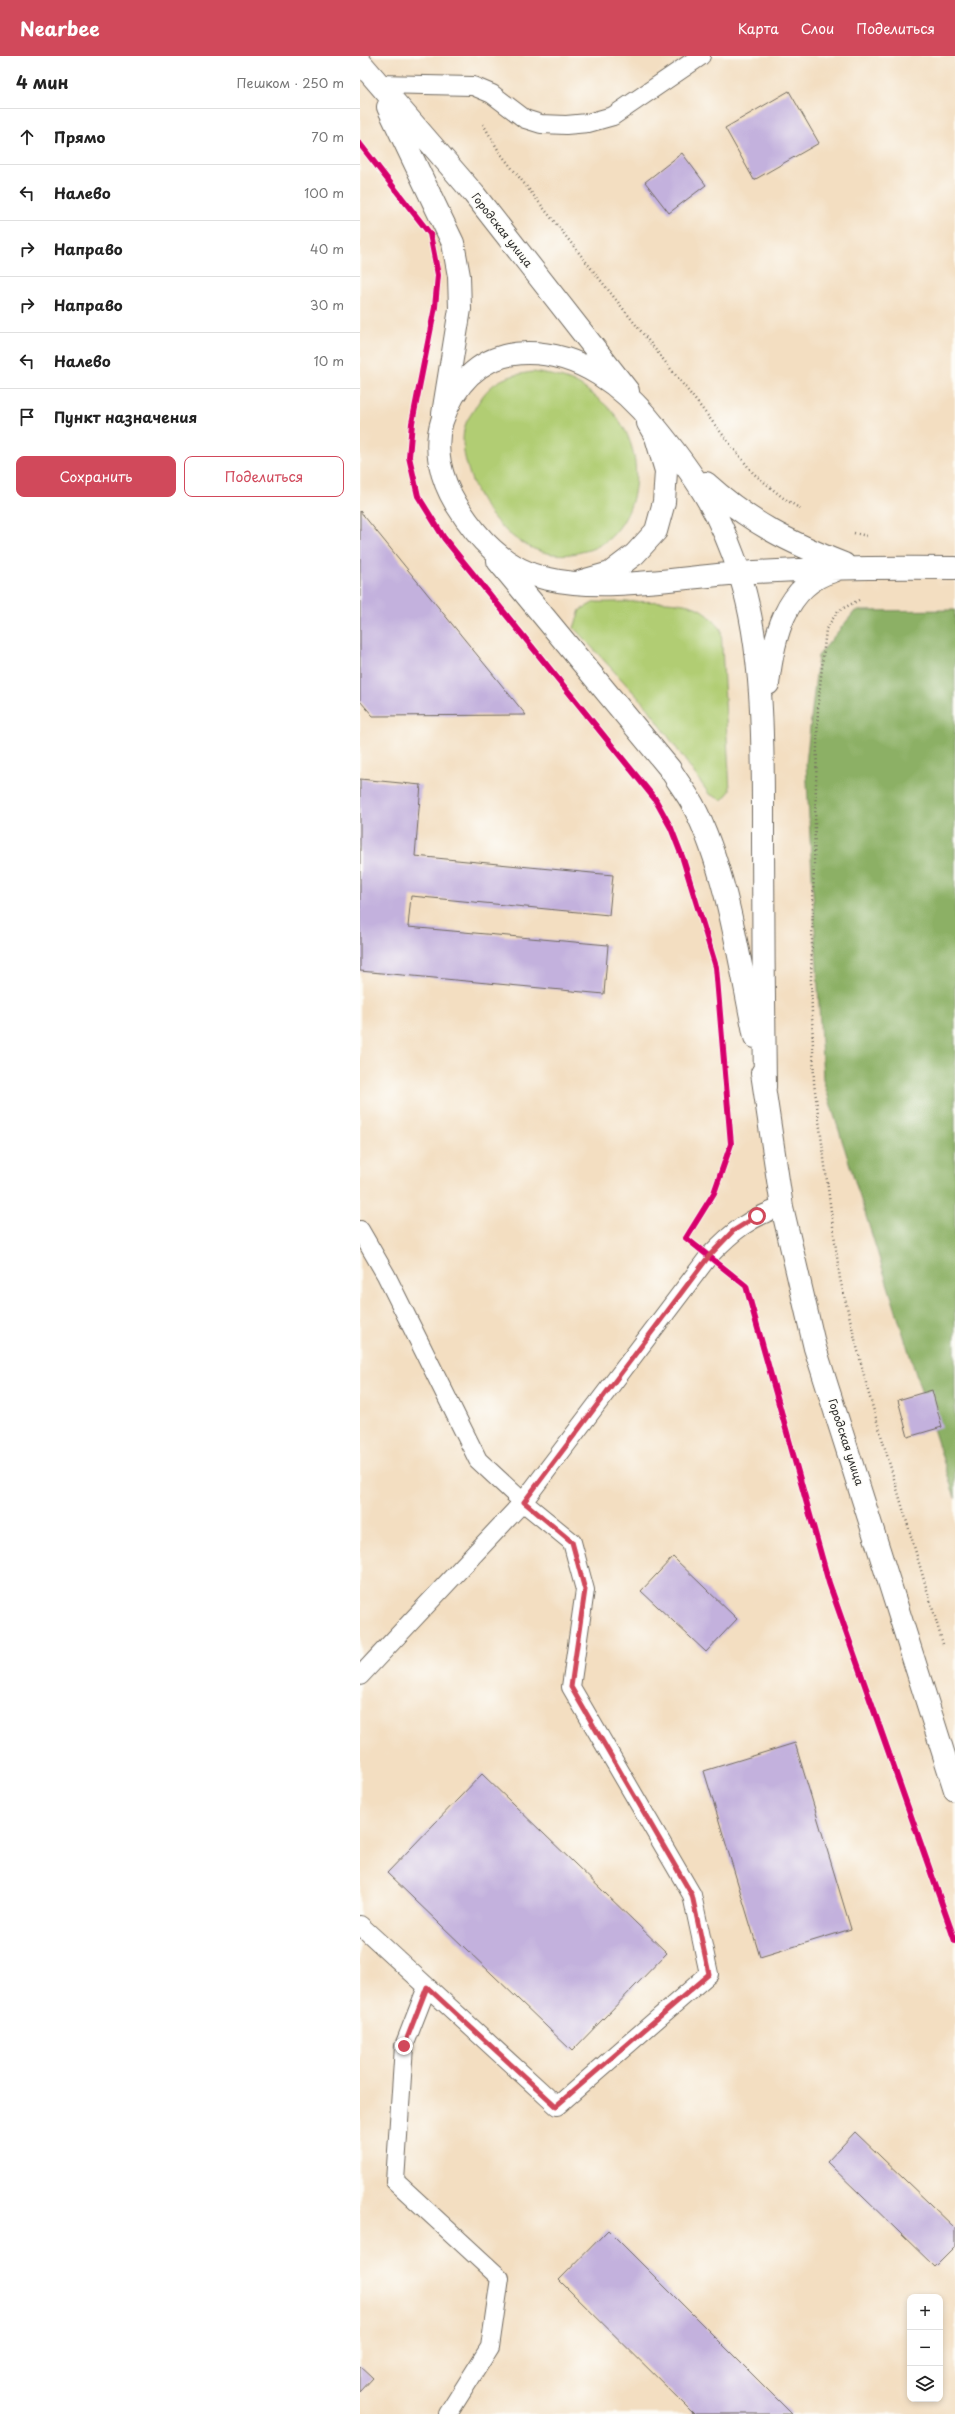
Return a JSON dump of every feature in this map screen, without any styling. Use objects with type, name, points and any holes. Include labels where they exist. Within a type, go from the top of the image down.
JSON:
[{"type":"main road","name":"Городская улица","points":[[360,62],[377,84],[474,194],[637,403]]},
{"type":"main road","points":[[377,84],[453,243],[459,276],[460,309],[438,439],[440,466],[448,490],[485,544],[670,769],[693,805],[709,845],[725,896],[765,1087]]},
{"type":"main road","points":[[441,424],[452,394],[468,376],[485,362],[507,354],[532,353],[557,356],[584,365],[605,378],[637,403],[690,469],[709,500],[740,573],[749,606],[755,653],[763,753],[765,1087]]},
{"type":"main road","points":[[575,583],[610,573],[635,554],[656,531],[664,502],[666,471],[656,437],[637,403]]},
{"type":"main road","points":[[690,469],[731,506],[759,525],[792,543],[851,567]]},
{"type":"main road","points":[[485,544],[515,566],[543,578],[575,583],[619,583],[740,573],[851,567],[955,568]]},
{"type":"main road","points":[[763,753],[771,655],[791,601],[811,582],[829,572],[851,567]]},
{"type":"main road","name":"Городская улица","points":[[765,1087],[782,1207],[816,1348],[955,1790]]},
{"type":"lane","points":[[377,84],[473,86],[492,94],[525,118],[541,124],[566,125],[588,123],[613,116],[701,56]]},
{"type":"lane","points":[[360,1676],[524,1502],[709,1256],[733,1231],[757,1216],[782,1207]]},
{"type":"lane","points":[[360,1230],[386,1275],[478,1460],[524,1502],[572,1542],[585,1590],[571,1687],[692,1895],[709,1974],[556,2106],[360,1925]]},
{"type":"lane","points":[[427,1987],[404,2046],[395,2181],[500,2278],[490,2347],[448,2414]]},
{"type":"path","points":[[473,86],[477,114],[500,153],[753,473],[782,498],[808,514]]},
{"type":"path","points":[[360,144],[388,180]]},
{"type":"path","points":[[848,532],[870,536]]},
{"type":"path","points":[[862,600],[854,601],[838,611],[826,629],[819,698],[811,980],[814,1083],[840,1279],[868,1391],[944,1647]]},
{"type":"path","points":[[722,1036],[731,1144],[714,1193],[686,1238],[746,1286],[829,1583],[955,1941]]},
{"type":"green space","points":[[533,372],[553,375],[566,379],[584,388],[616,416],[630,443],[636,472],[632,502],[626,516],[610,538],[597,547],[586,551],[561,555],[542,552],[524,544],[508,532],[494,518],[482,501],[473,483],[464,455],[464,428],[468,419],[486,392],[499,381],[506,378]]},
{"type":"green space","points":[[595,602],[660,602],[685,604],[703,611],[710,616],[721,629],[730,791],[722,800],[709,794],[648,708],[574,628],[580,610]]},
{"type":"green space","points":[[955,610],[955,1498],[823,1080],[806,763],[818,656],[855,611]]},
{"type":"building","points":[[789,91],[819,143],[754,180],[725,128]]},
{"type":"building","points":[[682,153],[706,185],[669,213],[645,182]]},
{"type":"building","points":[[360,511],[526,715],[373,716],[360,701]]},
{"type":"building","points":[[360,779],[421,785],[415,856],[613,875],[609,915],[411,896],[408,927],[608,945],[604,994],[360,971]]},
{"type":"building","points":[[932,1390],[942,1427],[908,1437],[898,1400]]},
{"type":"building","points":[[673,1557],[737,1619],[706,1652],[641,1591]]},
{"type":"building","points":[[795,1743],[851,1929],[760,1957],[704,1771]]},
{"type":"building","points":[[482,1774],[667,1953],[572,2051],[387,1873]]},
{"type":"building","points":[[855,2132],[955,2228],[955,2247],[935,2267],[827,2162]]},
{"type":"building","points":[[608,2230],[792,2414],[694,2414],[559,2280]]},
{"type":"building","points":[[360,2366],[373,2378],[360,2392]]},
{"type":"cycle path","points":[[360,144],[430,234],[438,275],[435,307],[412,423],[409,457],[418,496],[444,538],[655,799],[671,828],[683,859],[716,967],[731,1144],[714,1193],[686,1238],[746,1286],[829,1583],[955,1941]]},
{"type":"route","points":[[404,2046],[427,1987],[556,2106],[709,1974],[692,1895],[571,1687],[585,1590],[572,1542],[524,1502],[709,1256],[733,1231],[757,1216]]}]
